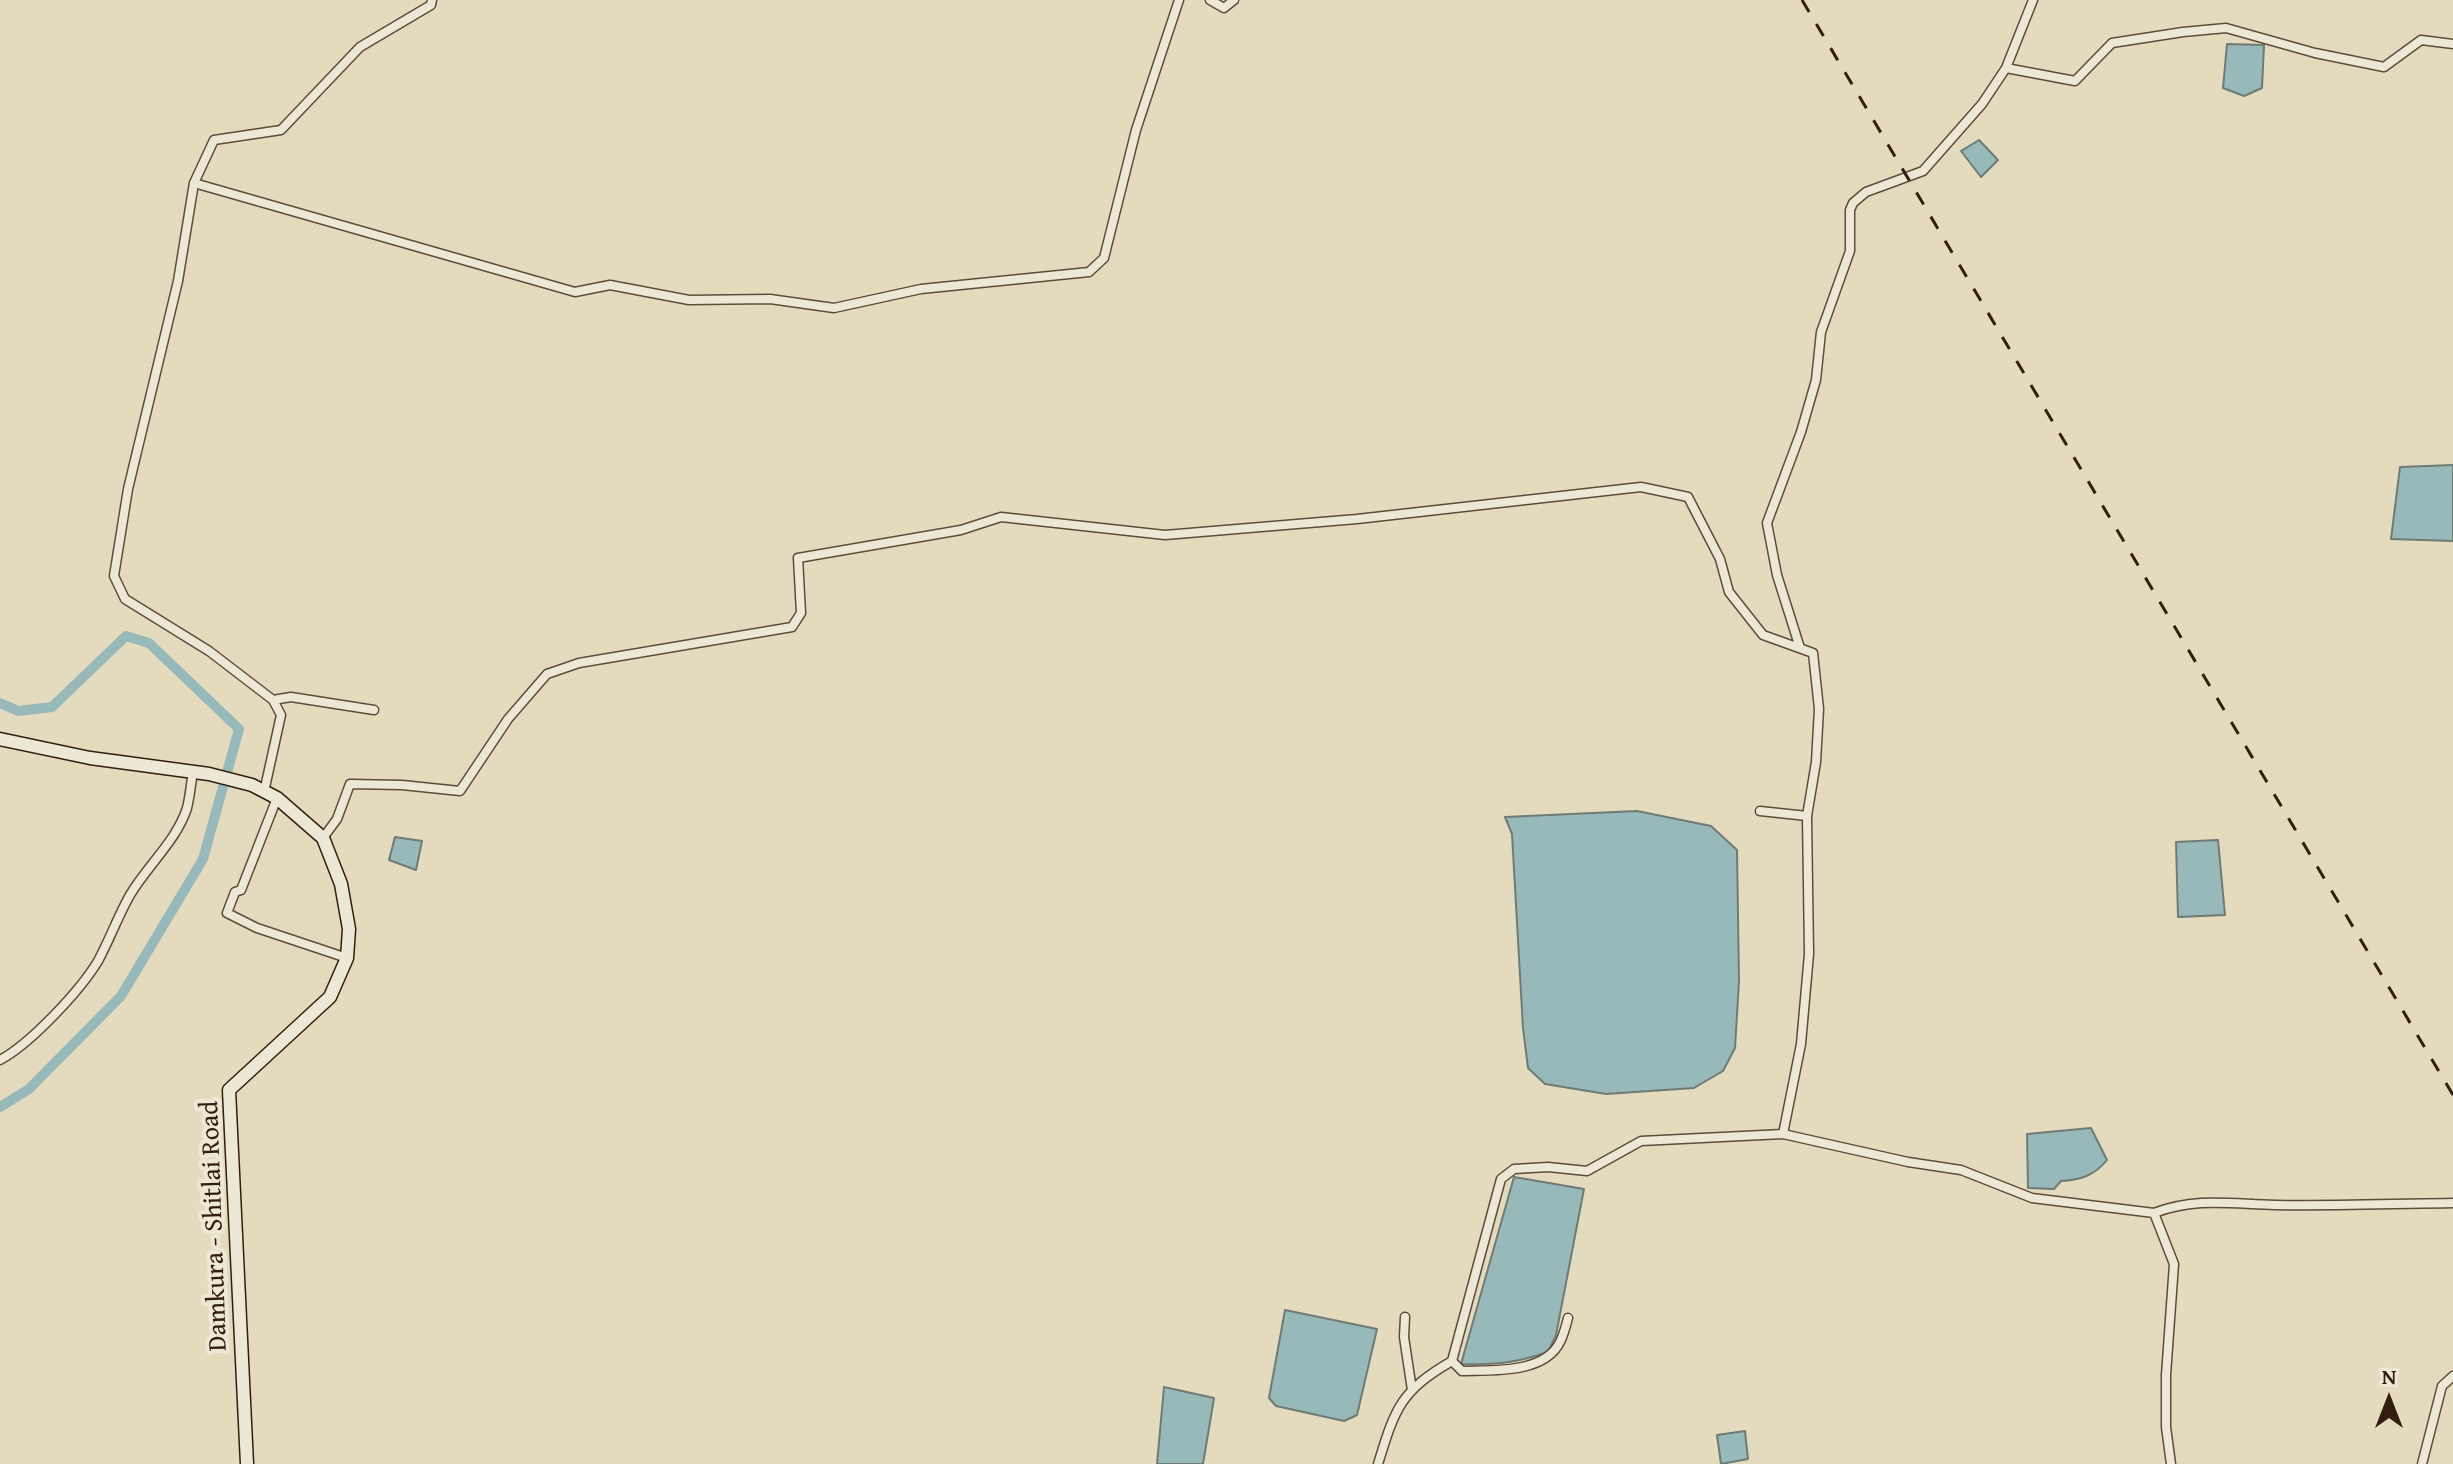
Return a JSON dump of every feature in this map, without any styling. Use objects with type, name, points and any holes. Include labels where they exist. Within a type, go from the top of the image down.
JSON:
[{"type":"street","points":[[264,792],[281,715],[273,700],[209,651],[125,599],[114,576],[128,489],[178,281],[194,183],[214,140],[281,130],[360,47],[431,5],[432,0]]},
{"type":"street","points":[[194,183],[575,292],[610,285],[689,300],[770,299],[834,308],[921,289],[1089,272],[1104,258],[1136,130],[1179,0]]},
{"type":"street","points":[[1210,0],[1224,8],[1234,0]]},
{"type":"street","points":[[1800,648],[1777,575],[1767,523],[1801,432],[1816,380],[1821,332],[1850,251],[1850,210],[1853,203],[1866,192],[1923,171],[1982,104],[2006,68],[2033,0]]},
{"type":"street","points":[[2006,68],[2075,81],[2112,43],[2226,28],[2315,53],[2384,67],[2421,40],[2453,44]]},
{"type":"street","points":[[323,838],[337,819],[350,784],[460,791],[508,719],[547,674],[579,663],[792,627],[801,613],[798,558],[961,530],[1001,517],[1165,535],[1357,519],[1641,487],[1688,497],[1720,559],[1729,592],[1763,635],[1813,653],[1819,709],[1816,762],[1807,816],[1809,954],[1801,1044],[1783,1134]]},
{"type":"street","points":[[273,700],[291,697],[374,710]]},
{"type":"street","name":"Damkura - Shitlai Road","points":[[0,739],[90,758],[209,774],[252,785],[277,798],[323,838],[344,899],[349,929],[347,958],[330,997],[229,1090],[247,1464]]},
{"type":"street","points":[[0,1060],[17,1051],[71,997],[98,961],[128,899],[170,839],[186,810],[193,772]]},
{"type":"street","points":[[277,798],[241,890],[235,892],[227,913],[257,928],[347,958]]},
{"type":"street","points":[[1760,811],[1807,816]]},
{"type":"street","points":[[1378,1464],[1393,1416],[1422,1378],[1452,1361],[1501,1179],[1514,1169],[1548,1167],[1587,1171],[1641,1141],[1783,1134],[1908,1162],[1961,1170],[2032,1198],[2154,1213],[2178,1204],[2201,1202],[2276,1205],[2453,1203]]},
{"type":"street","points":[[2154,1213],[2174,1264],[2166,1375],[2166,1427],[2171,1464]]},
{"type":"street","points":[[1405,1317],[1404,1337],[1412,1390]]},
{"type":"street","points":[[1452,1361],[1462,1371],[1508,1369],[1544,1360],[1559,1344],[1568,1318]]},
{"type":"street","points":[[2422,1464],[2442,1386],[2453,1376]]},
{"type":"water","points":[[2227,44],[2264,45],[2262,88],[2244,96],[2223,88]]},
{"type":"water","points":[[1979,140],[1998,160],[1981,177],[1961,151]]},
{"type":"water","points":[[2453,465],[2453,541],[2391,539],[2400,467]]},
{"type":"water","points":[[1637,811],[1711,826],[1737,850],[1739,981],[1735,1048],[1723,1071],[1694,1088],[1606,1094],[1545,1084],[1528,1068],[1512,834],[1505,817]]},
{"type":"water","points":[[395,837],[422,841],[416,870],[389,860]]},
{"type":"water","points":[[2218,840],[2225,915],[2178,917],[2176,842]]},
{"type":"water","points":[[2091,1128],[2107,1160],[2098,1169],[2087,1176],[2061,1181],[2054,1189],[2028,1188],[2027,1134]]},
{"type":"water","points":[[1514,1177],[1584,1189],[1556,1335],[1548,1352],[1536,1356],[1505,1362],[1461,1364]]},
{"type":"water","points":[[1285,1310],[1377,1329],[1357,1415],[1344,1421],[1276,1406],[1269,1398]]},
{"type":"water","points":[[1164,1387],[1214,1398],[1203,1464],[1157,1464]]},
{"type":"water","points":[[1745,1431],[1748,1459],[1721,1464],[1717,1435]]},
{"type":"waterway","points":[[0,703],[18,711],[52,707],[126,636],[149,643],[239,729],[203,859],[121,996],[29,1089],[0,1107]]},
{"type":"railway","points":[[1802,0],[2453,1095]]}]
